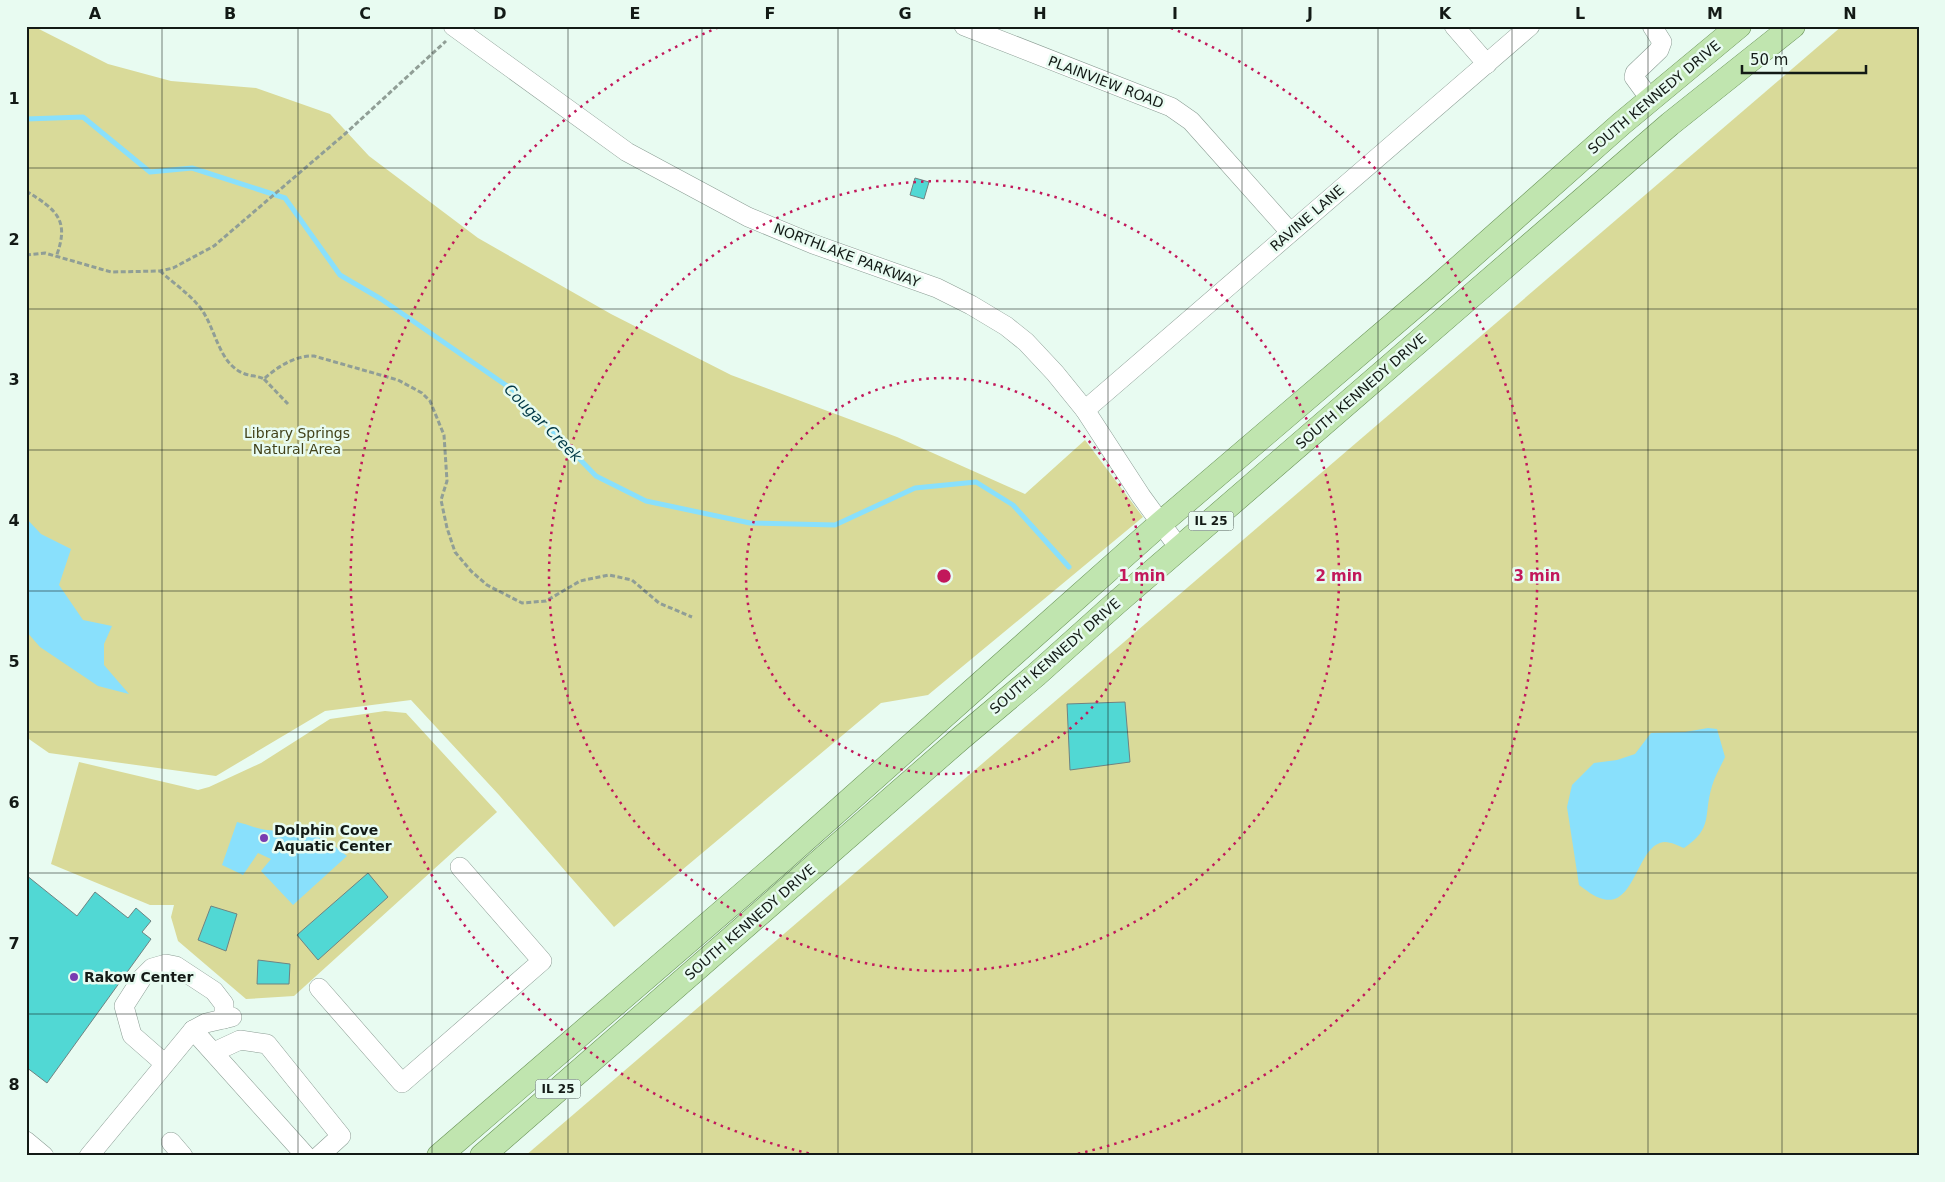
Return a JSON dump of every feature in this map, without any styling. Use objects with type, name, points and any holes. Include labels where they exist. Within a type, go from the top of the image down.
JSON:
[{"type":"main road","name":"SOUTH KENNEDY DRIVE","points":[[440,1156],[779,863],[1161,523],[1436,288],[1650,99],[1739,26]]},
{"type":"main road","name":"SOUTH KENNEDY DRIVE","points":[[482,1156],[961,738],[1036,676],[1179,548],[1670,124],[1793,26]]},
{"type":"street","name":"PLAINVIEW ROAD","points":[[964,26],[1171,107],[1191,121],[1290,232]]},
{"type":"street","points":[[1454,26],[1487,64]]},
{"type":"street","name":"RAVINE LANE","points":[[1085,410],[1530,26]]},
{"type":"street","points":[[1650,99],[1634,77],[1635,73],[1659,50],[1662,42],[1652,26]]},
{"type":"street","name":"NORTHLAKE PARKWAY","points":[[456,27],[627,152],[748,217],[813,244],[937,288],[971,305],[1006,326],[1026,342],[1055,373],[1085,410],[1179,548]]},
{"type":"street","points":[[319,988],[402,1083],[542,961],[460,867]]},
{"type":"street","points":[[89,1156],[192,1030],[206,1023],[228,1018],[224,1004],[214,991],[176,966],[166,964],[152,968],[142,978],[124,1006],[132,1035],[164,1063]]},
{"type":"street","points":[[192,1030],[214,1052],[306,1156]]},
{"type":"street","points":[[214,1052],[240,1040],[268,1044],[341,1136],[319,1156]]},
{"type":"street","points":[[26,1141],[44,1156]]},
{"type":"path","points":[[26,255],[45,252],[56,257],[111,272],[160,271],[174,268],[214,246],[266,202],[435,51],[456,27]]},
{"type":"path","points":[[26,191],[50,206],[62,224],[63,239],[56,257]]},
{"type":"path","points":[[160,271],[198,305],[211,326],[218,345],[229,363],[244,374],[264,379],[288,404]]},
{"type":"path","points":[[264,379],[272,372],[303,355],[308,355],[398,380],[422,393],[430,401],[444,435],[447,481],[441,500],[455,552],[471,571],[488,585],[522,603],[546,600],[580,581],[609,575],[632,580],[659,603],[692,617]]},
{"type":"green space","name":"Library Springs Natural Area","points":[[26,26],[33,26],[108,64],[171,81],[256,88],[330,114],[369,156],[478,238],[611,314],[731,375],[897,437],[1025,494],[1085,440],[1143,517],[928,695],[881,703],[614,927],[499,795],[411,700],[325,711],[216,776],[49,753],[26,737]]},
{"type":"green space","points":[[1842,26],[1919,26],[1919,1156],[525,1156]]},
{"type":"green space","name":"Dolphin Cove Aquatic Center","points":[[385,711],[406,713],[497,812],[294,996],[246,999],[178,941],[171,917],[174,905],[150,905],[51,864],[79,762],[198,790],[209,787],[261,763],[330,719]]},
{"type":"water","points":[[26,518],[41,534],[71,549],[59,585],[83,620],[112,626],[104,644],[104,665],[129,694],[98,686],[40,647],[26,631]]},
{"type":"water","points":[[1708,728],[1717,729],[1725,757],[1712,786],[1706,820],[1700,834],[1684,848],[1667,842],[1656,845],[1648,853],[1623,894],[1614,899],[1600,898],[1579,885],[1567,807],[1572,785],[1594,763],[1617,760],[1635,754],[1651,733],[1685,732]]},
{"type":"water","points":[[237,822],[263,829],[310,834],[327,841],[347,856],[293,905],[261,871],[271,859],[258,853],[243,875],[222,865]]},
{"type":"building","points":[[915,178],[929,182],[924,199],[910,195]]},
{"type":"building","points":[[1125,702],[1130,762],[1070,770],[1067,704]]},
{"type":"building","points":[[368,873],[388,897],[318,960],[297,935]]},
{"type":"building","name":"Rakow Center","points":[[26,875],[77,916],[95,892],[128,918],[136,908],[151,921],[142,932],[151,939],[47,1083],[26,1067]]},
{"type":"building","points":[[211,906],[237,914],[226,951],[198,940]]},
{"type":"building","points":[[258,960],[290,964],[289,984],[257,984]]},
{"type":"waterway","name":"Cougar Creek","points":[[26,119],[83,117],[150,172],[192,168],[285,198],[340,275],[381,299],[513,390],[596,476],[646,501],[750,523],[835,525],[915,488],[976,482],[1013,505],[1069,567]]},
{"type":"place","name":"Dolphin Cove Aquatic Center","points":[[264,838]]},
{"type":"place","name":"Rakow Center","points":[[74,977]]}]
